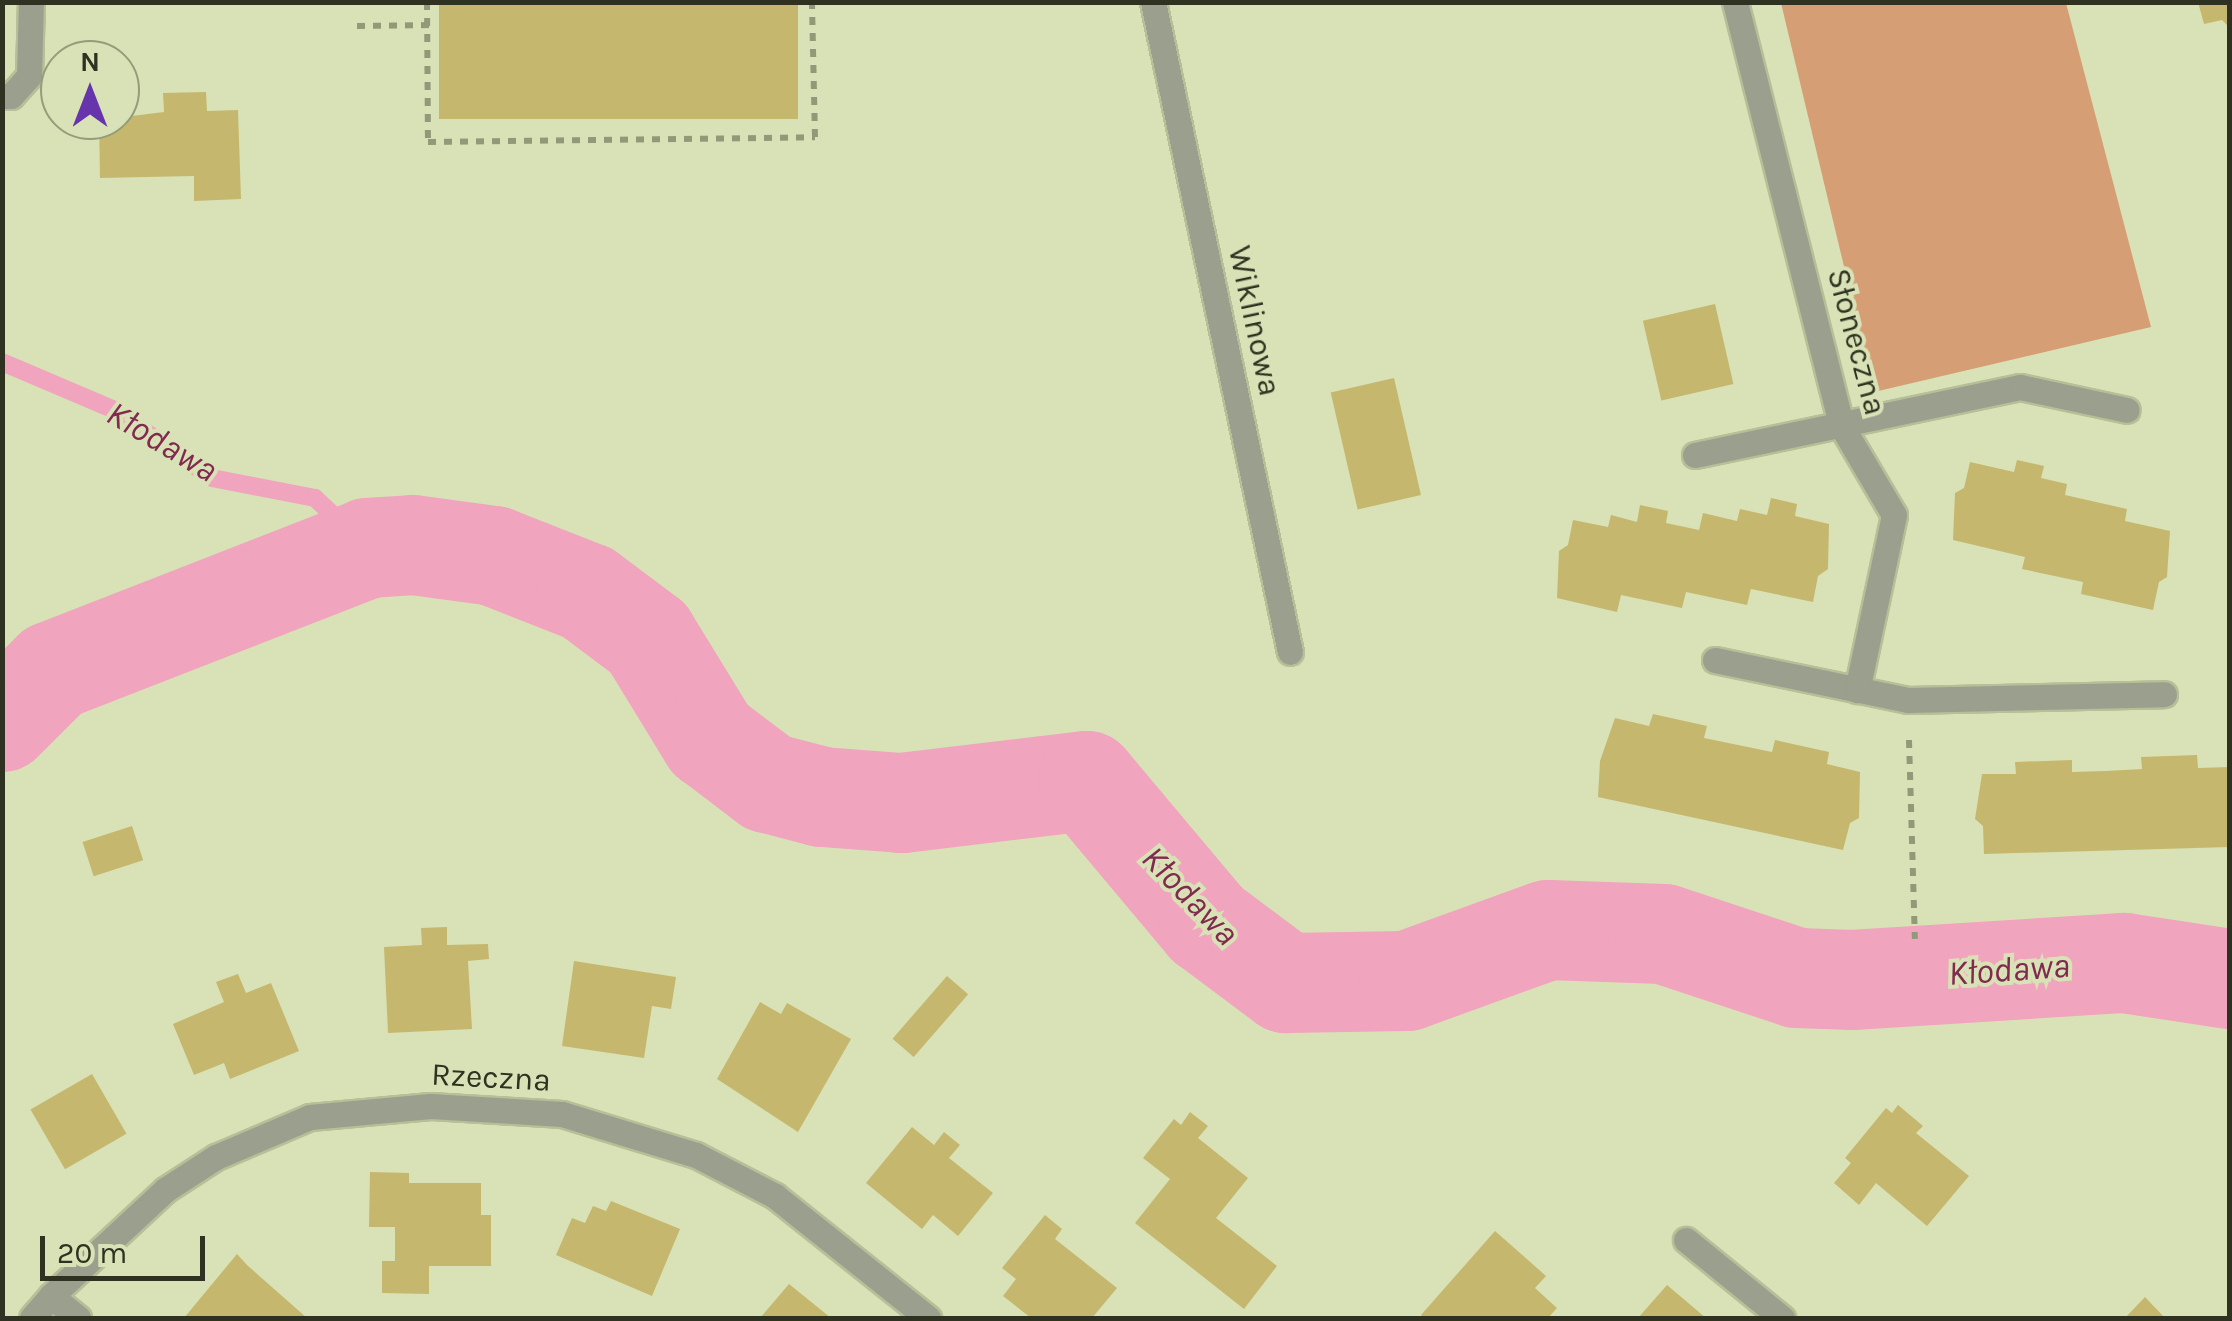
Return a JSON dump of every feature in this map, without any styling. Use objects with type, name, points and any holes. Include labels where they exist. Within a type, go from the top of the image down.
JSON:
[{"type":"street","points":[[2,96],[11,96],[29,76],[31,2]]},
{"type":"street","name":"Wiklinowa","points":[[1154,2],[1290,652]]},
{"type":"street","name":"Słoneczna","points":[[1735,2],[1841,425],[1894,515],[1857,690]]},
{"type":"street","points":[[1695,454],[2020,386],[2126,410]]},
{"type":"street","points":[[1714,660],[1908,700],[2164,694]]},
{"type":"street","name":"Rzeczna","points":[[32,1318],[151,1202],[216,1157],[310,1117],[431,1106],[562,1114],[696,1155],[775,1196],[928,1318]]},
{"type":"street","points":[[1686,1240],[1782,1318]]},
{"type":"street","points":[[51,1296],[78,1318]]},
{"type":"path","points":[[428,2],[428,142],[815,138],[812,2]]},
{"type":"path","points":[[357,26],[431,26]]},
{"type":"path","points":[[1908,700],[1915,939]]},
{"type":"shaded area","points":[[1781,3],[2066,3],[2151,327],[1874,392]]},
{"type":"building","points":[[439,2],[798,2],[798,119],[439,119]]},
{"type":"building","points":[[2198,2],[2230,2],[2230,28],[2222,20],[2204,24]]},
{"type":"building","points":[[206,92],[207,111],[238,110],[241,199],[194,201],[194,176],[100,178],[99,140],[140,140],[140,115],[164,112],[163,93]]},
{"type":"building","points":[[1715,304],[1733,384],[1661,401],[1643,321]]},
{"type":"building","points":[[1394,378],[1421,495],[1358,510],[1331,393]]},
{"type":"building","points":[[2017,460],[2044,466],[2041,478],[2067,484],[2065,495],[2127,509],[2125,521],[2170,531],[2167,577],[2159,582],[2153,610],[2081,594],[2083,582],[2022,569],[2025,557],[1953,540],[1955,493],[1964,488],[1970,462],[2014,472]]},
{"type":"building","points":[[1771,498],[1797,504],[1795,516],[1829,524],[1828,569],[1818,576],[1813,602],[1751,589],[1747,605],[1686,592],[1682,608],[1621,595],[1617,612],[1557,598],[1559,551],[1568,545],[1573,520],[1608,527],[1611,515],[1637,522],[1640,505],[1668,511],[1666,523],[1699,530],[1703,513],[1737,521],[1740,509],[1767,515]]},
{"type":"building","points":[[1653,714],[1707,726],[1704,738],[1772,752],[1775,740],[1829,752],[1827,764],[1860,772],[1859,818],[1850,823],[1843,850],[1598,797],[1600,761],[1615,718],[1649,726]]},
{"type":"building","points":[[2197,755],[2198,768],[2230,767],[2230,847],[1984,854],[1983,826],[1975,819],[1982,774],[2016,774],[2015,762],[2072,760],[2072,772],[2142,769],[2141,757]]},
{"type":"building","points":[[132,826],[143,860],[94,876],[83,842]]},
{"type":"building","points":[[447,927],[447,945],[488,944],[489,959],[468,961],[472,1029],[388,1033],[384,947],[422,945],[421,928]]},
{"type":"building","points":[[574,961],[676,977],[671,1009],[652,1006],[644,1058],[562,1046]]},
{"type":"building","points":[[238,974],[246,993],[271,983],[299,1051],[230,1079],[224,1063],[194,1075],[173,1024],[224,1002],[216,982]]},
{"type":"building","points":[[947,976],[968,994],[914,1057],[893,1039]]},
{"type":"building","points":[[760,1002],[781,1014],[787,1003],[851,1039],[798,1132],[717,1079]]},
{"type":"building","points":[[92,1074],[126,1134],[65,1169],[31,1110]]},
{"type":"building","points":[[1898,1105],[1923,1126],[1916,1133],[1969,1176],[1927,1226],[1876,1183],[1859,1205],[1834,1183],[1851,1163],[1845,1158],[1886,1108],[1892,1113]]},
{"type":"building","points":[[1190,1112],[1208,1126],[1198,1138],[1248,1178],[1216,1218],[1277,1266],[1244,1309],[1135,1223],[1170,1179],[1143,1158],[1174,1119],[1181,1125]]},
{"type":"building","points":[[912,1127],[934,1145],[944,1132],[960,1145],[949,1158],[993,1193],[958,1236],[933,1215],[922,1229],[866,1183]]},
{"type":"building","points":[[370,1172],[409,1173],[409,1183],[481,1183],[481,1215],[491,1215],[491,1266],[429,1266],[429,1294],[382,1293],[382,1261],[395,1261],[395,1227],[369,1227]]},
{"type":"building","points":[[611,1201],[680,1229],[652,1296],[556,1255],[572,1218],[585,1223],[593,1206],[606,1211]]},
{"type":"building","points":[[1045,1215],[1062,1229],[1055,1239],[1117,1288],[1092,1318],[1031,1318],[1003,1296],[1016,1279],[1002,1268]]},
{"type":"building","points":[[1495,1231],[1546,1276],[1535,1288],[1557,1308],[1548,1318],[1421,1315]]},
{"type":"building","points":[[237,1254],[247,1265],[307,1318],[184,1318]]},
{"type":"building","points":[[789,1284],[831,1318],[760,1318]]},
{"type":"building","points":[[1667,1285],[1706,1318],[1638,1318]]},
{"type":"building","points":[[2145,1297],[2165,1318],[2125,1318]]},
{"type":"waterway","name":"Kłodawa","points":[[2,362],[112,409],[212,478],[315,498],[368,548]]},
{"type":"waterway","name":"Kłodawa","points":[[2,722],[53,671],[368,548],[413,545],[494,556],[588,593],[648,638],[710,739],[768,783],[822,797],[902,803],[1087,781],[1207,924],[1286,983],[1407,981],[1548,930],[1664,934],[1797,978],[1852,980],[2124,963],[2230,979]]}]
